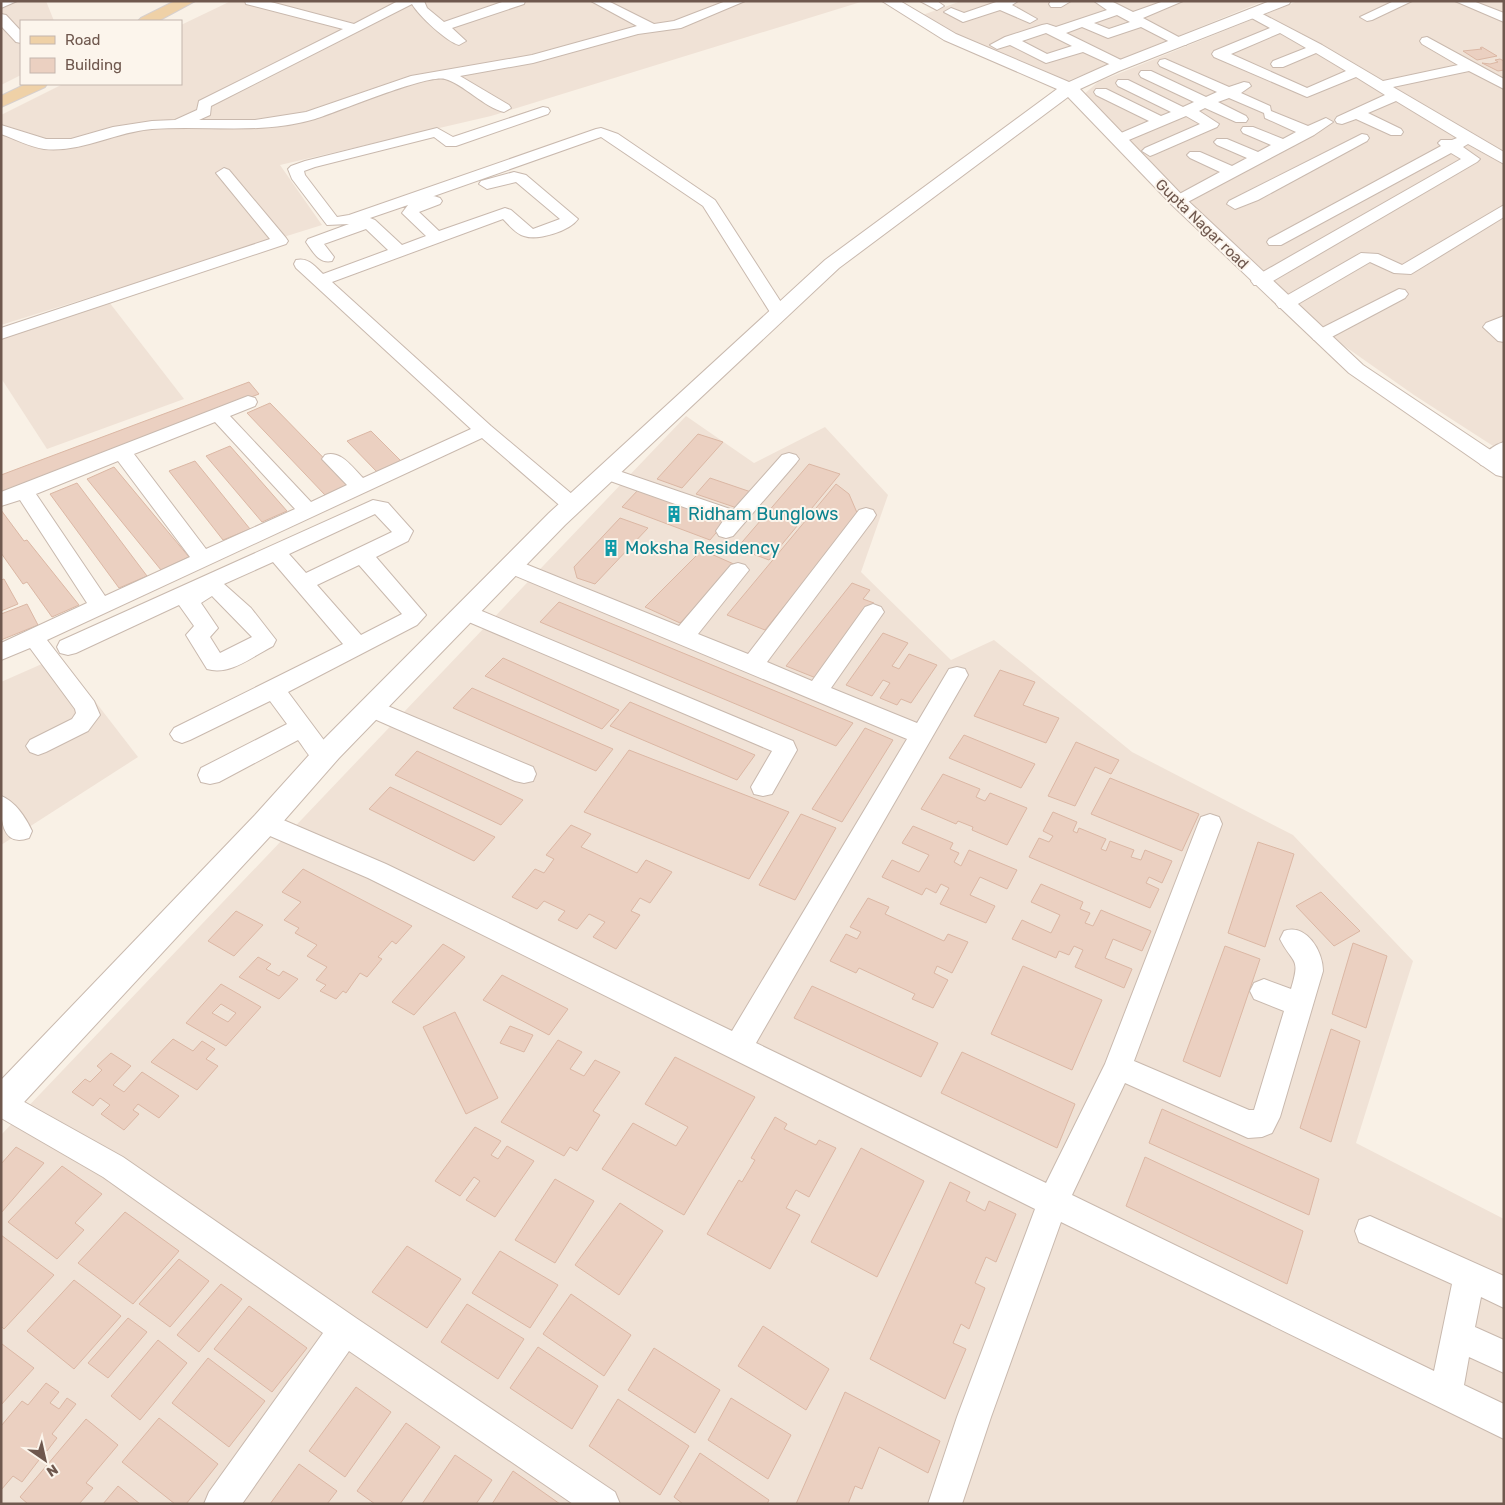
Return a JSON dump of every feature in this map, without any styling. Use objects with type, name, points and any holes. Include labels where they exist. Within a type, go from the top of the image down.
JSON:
[{"type":"main road","points":[[149,20],[195,3]]},
{"type":"main road","points":[[168,20],[195,3]]},
{"type":"main road","points":[[1,92],[20,82]]},
{"type":"main road","points":[[1,102],[37,85]]},
{"type":"street","points":[[1,4],[12,1]]},
{"type":"street","points":[[251,1],[355,28]]},
{"type":"street","points":[[178,125],[205,112],[204,104],[230,90],[409,1]]},
{"type":"street","points":[[416,1],[422,10],[459,41]]},
{"type":"street","points":[[441,27],[519,1]]},
{"type":"street","points":[[597,1],[652,28]]},
{"type":"street","points":[[1,129],[44,144],[72,144],[113,131],[152,125],[255,124],[309,116],[416,79],[533,59],[637,30],[689,21],[739,1]]},
{"type":"street","name":"Gupta Nagar road","points":[[889,1],[950,37],[1069,88],[1178,201],[1260,281],[1356,369],[1496,465]]},
{"type":"street","points":[[1100,1],[1181,42]]},
{"type":"street","points":[[603,1504],[345,1330],[113,1166],[1,1103],[265,823],[324,757],[464,612],[572,505],[832,264],[1069,88],[1120,65],[1284,1]]},
{"type":"street","points":[[1367,17],[1406,1]]},
{"type":"street","points":[[1461,1],[1504,18]]},
{"type":"street","points":[[1082,22],[1108,34],[1180,2]]},
{"type":"street","points":[[999,29],[1006,3],[1030,19],[1120,65]]},
{"type":"street","points":[[1030,19],[1059,5]]},
{"type":"street","points":[[953,31],[999,29],[1051,30],[1118,10]]},
{"type":"street","points":[[951,12],[963,18],[999,29],[1046,59],[1084,46]]},
{"type":"street","points":[[1253,14],[1317,48],[1394,96],[1502,156]]},
{"type":"street","points":[[1,18],[20,39]]},
{"type":"street","points":[[1280,28],[1219,54],[1307,93],[1357,72]]},
{"type":"street","points":[[1427,41],[1504,85]]},
{"type":"street","points":[[1278,64],[1317,48]]},
{"type":"street","points":[[1165,63],[1309,132]]},
{"type":"street","points":[[1379,86],[1471,66]]},
{"type":"street","points":[[446,74],[504,108]]},
{"type":"street","points":[[1146,74],[1205,102],[1244,124],[1271,152]]},
{"type":"street","points":[[1123,83],[1212,124],[1150,151]]},
{"type":"street","points":[[1119,139],[1244,86]]},
{"type":"street","points":[[1101,92],[1160,121]]},
{"type":"street","points":[[1394,96],[1349,117],[1396,132]]},
{"type":"street","points":[[543,111],[451,143],[437,132],[319,162],[296,169],[297,176],[333,222],[352,219],[601,132],[613,137],[709,203],[779,313]]},
{"type":"street","points":[[1178,201],[1326,122]]},
{"type":"street","points":[[1260,281],[1472,159],[1436,137]]},
{"type":"street","points":[[1235,204],[1252,198],[1362,138]]},
{"type":"street","points":[[1296,260],[1269,237],[1362,194],[1451,145],[1468,138]]},
{"type":"street","points":[[1222,142],[1271,152],[1308,168]]},
{"type":"street","points":[[1195,155],[1233,172]]},
{"type":"street","points":[[1,334],[280,241],[224,173]]},
{"type":"street","points":[[437,238],[410,210],[476,187],[518,177],[570,219],[567,222],[533,234],[527,232],[476,187]]},
{"type":"street","points":[[1362,194],[1389,207]]},
{"type":"street","points":[[1285,304],[1368,257],[1374,257],[1398,270],[1405,270],[1504,210]]},
{"type":"street","points":[[320,281],[505,213]]},
{"type":"street","points":[[326,257],[314,242],[316,240],[369,224],[399,252]]},
{"type":"street","points":[[302,264],[484,430],[572,505]]},
{"type":"street","points":[[1320,336],[1398,294]]},
{"type":"street","points":[[1504,321],[1492,327],[1504,337]]},
{"type":"street","points":[[1,500],[248,402]]},
{"type":"street","points":[[218,414],[308,511]]},
{"type":"street","points":[[1,652],[484,430]]},
{"type":"street","points":[[1496,465],[1504,448]]},
{"type":"street","points":[[122,452],[203,560]]},
{"type":"street","points":[[332,459],[360,488]]},
{"type":"street","points":[[606,473],[731,525],[789,459]]},
{"type":"street","points":[[24,492],[101,607]]},
{"type":"street","points":[[68,647],[197,591],[373,507],[377,507],[403,534],[303,583]]},
{"type":"street","points":[[752,665],[866,515]]},
{"type":"street","points":[[276,552],[358,646]]},
{"type":"street","points":[[362,554],[436,641]]},
{"type":"street","points":[[511,566],[922,735]]},
{"type":"street","points":[[180,570],[197,591]]},
{"type":"street","points":[[683,637],[738,570]]},
{"type":"street","points":[[464,612],[781,745],[785,750],[763,787]]},
{"type":"street","points":[[817,692],[873,612]]},
{"type":"street","points":[[182,734],[414,617]]},
{"type":"street","points":[[34,638],[86,707],[88,715],[80,726],[38,746]]},
{"type":"street","points":[[737,1049],[957,675]]},
{"type":"street","points":[[274,689],[324,757]]},
{"type":"street","points":[[371,708],[524,774]]},
{"type":"street","points":[[210,775],[302,727]]},
{"type":"street","points":[[1,806],[20,831]]},
{"type":"street","points":[[265,823],[377,871],[737,1049],[1504,1422]]},
{"type":"street","points":[[945,1504],[974,1417],[1053,1202],[1118,1067],[1210,824]]},
{"type":"street","points":[[1118,1067],[1248,1124],[1262,1123],[1266,1118],[1311,963],[1293,939]]},
{"type":"street","points":[[1264,991],[1300,1006]]},
{"type":"street","points":[[1370,1231],[1504,1292]]},
{"type":"street","points":[[1446,1393],[1469,1276]]},
{"type":"street","points":[[222,1504],[345,1330]]},
{"type":"street","points":[[1458,1335],[1504,1357]]},
{"type":"shaded area","points":[[1,1],[46,1],[54,20],[20,20],[20,76],[1,85]]},
{"type":"shaded area","points":[[231,1],[864,1],[491,116],[280,165],[322,225],[1,325],[1,115],[61,85],[182,85],[182,25]]},
{"type":"shaded area","points":[[961,1],[1264,1],[1065,82],[958,37],[920,16]]},
{"type":"shaded area","points":[[1298,1],[1504,1],[1504,453],[1414,395],[1323,331],[1082,96],[1098,82]]},
{"type":"shaded area","points":[[109,302],[184,399],[47,449],[1,378],[1,338]]},
{"type":"shaded area","points":[[686,416],[754,463],[825,427],[888,495],[861,572],[951,660],[994,640],[1132,752],[1293,835],[1413,961],[1356,1143],[1504,1219],[1504,1504],[1,1504],[1,1135]]},
{"type":"shaded area","points":[[60,656],[138,757],[1,845],[1,682]]},
{"type":"building","points":[[1482,47],[1497,56],[1477,60],[1463,51],[1482,49],[1480,48]]},
{"type":"building","points":[[1500,59],[1504,61],[1504,70],[1498,71],[1482,63],[1490,64],[1498,62],[1495,60]]},
{"type":"building","points":[[249,382],[259,394],[1,492],[1,475]]},
{"type":"building","points":[[270,403],[349,484],[325,495],[247,413]]},
{"type":"building","points":[[371,431],[401,461],[377,472],[347,441]]},
{"type":"building","points":[[698,434],[723,442],[682,488],[657,479]]},
{"type":"building","points":[[230,446],[287,511],[262,522],[206,456]]},
{"type":"building","points":[[195,461],[250,529],[223,540],[169,471]]},
{"type":"building","points":[[809,464],[840,474],[769,560],[737,548]]},
{"type":"building","points":[[114,467],[189,557],[161,570],[87,479]]},
{"type":"building","points":[[710,478],[751,492],[737,508],[696,494]]},
{"type":"building","points":[[77,483],[147,576],[119,588],[50,494]]},
{"type":"building","points":[[836,484],[849,494],[858,515],[765,630],[727,615]]},
{"type":"building","name":"Ridham Bunglows","points":[[639,489],[726,521],[710,540],[622,507]]},
{"type":"building","points":[[1,510],[24,541],[27,540],[79,605],[52,617],[27,582],[23,584],[1,553]]},
{"type":"building","name":"Moksha Residency","points":[[620,518],[648,528],[595,584],[577,578],[574,567]]},
{"type":"building","points":[[702,550],[736,565],[680,623],[645,607]]},
{"type":"building","points":[[4,579],[18,604],[1,611],[1,580]]},
{"type":"building","points":[[852,583],[870,590],[863,599],[874,603],[816,678],[786,666]]},
{"type":"building","points":[[559,602],[853,723],[836,746],[540,622]]},
{"type":"building","points":[[27,604],[38,625],[1,640],[1,614]]},
{"type":"building","points":[[883,633],[908,643],[892,666],[899,669],[909,654],[937,665],[911,703],[901,699],[897,705],[880,698],[890,683],[883,680],[872,696],[846,685]]},
{"type":"building","points":[[503,658],[619,710],[602,729],[485,676]]},
{"type":"building","points":[[1000,670],[1035,682],[1023,705],[1059,718],[1046,743],[974,716]]},
{"type":"building","points":[[472,688],[613,749],[596,771],[453,708]]},
{"type":"building","points":[[630,702],[755,755],[737,780],[610,726]]},
{"type":"building","points":[[865,728],[893,740],[842,822],[812,809]]},
{"type":"building","points":[[964,735],[1035,764],[1021,788],[949,758]]},
{"type":"building","points":[[1076,742],[1119,760],[1111,774],[1095,767],[1075,806],[1048,796]]},
{"type":"building","points":[[629,750],[789,812],[749,879],[584,812]]},
{"type":"building","points":[[417,751],[523,800],[501,825],[395,775]]},
{"type":"building","points":[[943,774],[980,789],[976,797],[985,801],[990,793],[1027,808],[1007,845],[972,830],[973,827],[958,821],[956,824],[921,809]]},
{"type":"building","points":[[1110,778],[1199,814],[1182,851],[1091,814]]},
{"type":"building","points":[[390,787],[495,837],[474,861],[369,809]]},
{"type":"building","points":[[1053,812],[1077,822],[1073,831],[1077,833],[1079,828],[1106,839],[1101,849],[1106,851],[1110,841],[1134,850],[1131,857],[1141,860],[1145,850],[1172,861],[1162,883],[1149,877],[1146,883],[1159,889],[1150,908],[1029,857],[1039,838],[1049,842],[1053,836],[1043,831]]},
{"type":"building","points":[[801,814],[836,828],[795,900],[759,885]]},
{"type":"building","points":[[571,825],[591,834],[581,847],[637,873],[646,860],[672,872],[650,903],[640,898],[631,911],[640,915],[616,949],[593,937],[605,922],[589,914],[577,929],[558,920],[565,911],[544,901],[537,909],[512,897],[535,869],[544,873],[554,859],[546,855]]},
{"type":"building","points":[[913,826],[953,843],[950,849],[959,853],[954,862],[961,866],[969,850],[1017,870],[1007,889],[980,877],[970,895],[995,906],[986,923],[940,904],[949,888],[941,884],[936,893],[926,888],[922,895],[882,877],[892,860],[919,872],[929,855],[902,843]]},
{"type":"building","points":[[1258,842],[1294,854],[1265,947],[1228,933]]},
{"type":"building","points":[[303,869],[412,926],[396,944],[392,941],[378,957],[382,959],[367,977],[360,973],[346,993],[343,991],[336,999],[320,991],[326,985],[316,980],[327,967],[307,956],[317,945],[295,933],[299,928],[284,920],[301,902],[282,892]]},
{"type":"building","points":[[1041,884],[1083,902],[1080,909],[1090,913],[1085,923],[1093,926],[1101,910],[1151,931],[1142,951],[1113,939],[1105,958],[1132,969],[1124,988],[1075,967],[1083,950],[1074,946],[1069,955],[1059,951],[1056,958],[1012,939],[1022,920],[1051,933],[1060,915],[1031,902]]},
{"type":"building","points":[[1321,892],[1360,931],[1334,946],[1296,906]]},
{"type":"building","points":[[868,898],[889,907],[885,914],[944,941],[948,934],[968,942],[952,973],[937,966],[934,973],[948,980],[933,1008],[912,999],[915,994],[859,968],[856,973],[830,961],[846,934],[857,939],[861,932],[850,927]]},
{"type":"building","points":[[236,911],[263,925],[234,956],[208,941]]},
{"type":"building","points":[[1353,943],[1387,956],[1366,1028],[1332,1014]]},
{"type":"building","points":[[443,944],[465,957],[414,1015],[392,1002]]},
{"type":"building","points":[[1225,946],[1260,959],[1220,1077],[1183,1061]]},
{"type":"building","points":[[258,957],[271,964],[266,969],[279,976],[283,971],[298,979],[279,999],[239,977]]},
{"type":"building","points":[[1023,966],[1102,1000],[1072,1070],[991,1034]]},
{"type":"building","points":[[502,975],[568,1009],[549,1035],[483,1000]]},
{"type":"building","points":[[221,984],[261,1007],[226,1046],[186,1023]],"holes":[[[221,1004],[236,1013],[228,1022],[212,1013]]]},
{"type":"building","points":[[812,986],[938,1043],[921,1077],[794,1018]]},
{"type":"building","points":[[455,1012],[498,1098],[466,1114],[423,1027]]},
{"type":"building","points":[[510,1026],[533,1035],[524,1052],[500,1043]]},
{"type":"building","points":[[1331,1029],[1360,1041],[1331,1142],[1300,1128]]},
{"type":"building","points":[[173,1039],[193,1051],[202,1041],[215,1049],[206,1059],[218,1066],[197,1090],[151,1062]]},
{"type":"building","points":[[558,1040],[582,1052],[570,1069],[584,1076],[595,1060],[620,1072],[593,1111],[600,1115],[577,1151],[570,1147],[564,1156],[501,1122]]},
{"type":"building","points":[[962,1052],[1075,1104],[1057,1148],[941,1093]]},
{"type":"building","points":[[111,1053],[131,1066],[113,1085],[124,1092],[142,1072],[179,1096],[159,1118],[138,1104],[133,1110],[139,1114],[124,1130],[101,1114],[110,1105],[100,1098],[93,1106],[72,1092],[85,1079],[90,1082],[102,1070],[97,1066]]},
{"type":"building","points":[[675,1057],[755,1097],[684,1215],[602,1169],[633,1123],[676,1146],[688,1127],[645,1104]]},
{"type":"building","points":[[1162,1109],[1319,1179],[1309,1215],[1149,1143]]},
{"type":"building","points":[[775,1117],[787,1124],[784,1129],[816,1145],[819,1140],[836,1148],[809,1197],[796,1190],[786,1208],[800,1215],[770,1269],[707,1234],[739,1180],[742,1182],[755,1160],[751,1158]]},
{"type":"building","points":[[475,1127],[501,1141],[491,1155],[498,1159],[507,1146],[534,1161],[495,1217],[466,1200],[480,1181],[474,1177],[460,1196],[435,1181]]},
{"type":"building","points":[[16,1147],[44,1163],[1,1213],[1,1164]]},
{"type":"building","points":[[861,1148],[924,1181],[877,1277],[811,1242]]},
{"type":"building","points":[[1145,1157],[1303,1231],[1287,1284],[1126,1206]]},
{"type":"building","points":[[62,1166],[102,1194],[75,1223],[84,1230],[57,1259],[8,1222]]},
{"type":"building","points":[[555,1179],[594,1201],[555,1263],[515,1240]]},
{"type":"building","points":[[950,1182],[970,1192],[966,1201],[985,1211],[989,1201],[1016,1214],[996,1262],[986,1257],[975,1283],[985,1288],[969,1329],[961,1324],[953,1343],[966,1349],[945,1399],[870,1359]]},
{"type":"building","points":[[620,1203],[663,1231],[619,1295],[575,1265]]},
{"type":"building","points":[[125,1212],[179,1251],[133,1304],[78,1263]]},
{"type":"building","points":[[1,1235],[54,1275],[4,1329],[1,1326]]},
{"type":"building","points":[[407,1246],[461,1279],[427,1328],[372,1292]]},
{"type":"building","points":[[500,1251],[558,1285],[530,1328],[472,1293]]},
{"type":"building","points":[[179,1259],[209,1281],[170,1327],[139,1304]]},
{"type":"building","points":[[74,1280],[121,1316],[74,1369],[27,1331]]},
{"type":"building","points":[[221,1284],[242,1299],[199,1352],[177,1335]]},
{"type":"building","points":[[571,1294],[631,1335],[604,1376],[543,1334]]},
{"type":"building","points":[[467,1304],[524,1339],[498,1379],[441,1342]]},
{"type":"building","points":[[249,1306],[307,1348],[272,1392],[214,1349]]},
{"type":"building","points":[[128,1318],[147,1332],[108,1378],[88,1363]]},
{"type":"building","points":[[763,1326],[829,1369],[806,1410],[738,1366]]},
{"type":"building","points":[[158,1340],[187,1363],[140,1420],[111,1396]]},
{"type":"building","points":[[1,1345],[34,1368],[1,1405]]},
{"type":"building","points":[[538,1347],[598,1386],[572,1429],[510,1388]]},
{"type":"building","points":[[654,1348],[720,1390],[695,1433],[628,1390]]},
{"type":"building","points":[[208,1358],[265,1401],[229,1447],[172,1403]]},
{"type":"building","points":[[46,1383],[59,1392],[50,1403],[59,1409],[67,1398],[76,1404],[52,1434],[57,1438],[47,1451],[39,1445],[31,1454],[39,1460],[22,1482],[13,1476],[1,1490],[1,1426],[22,1401],[28,1405]]},
{"type":"building","points":[[356,1387],[391,1412],[345,1477],[309,1451]]},
{"type":"building","points":[[845,1392],[940,1441],[928,1473],[879,1447],[862,1489],[855,1486],[848,1504],[796,1504]]},
{"type":"building","points":[[731,1398],[791,1435],[768,1479],[708,1440]]},
{"type":"building","points":[[618,1399],[689,1446],[660,1495],[589,1446]]},
{"type":"building","points":[[159,1418],[218,1464],[186,1504],[175,1504],[122,1462]]},
{"type":"building","points":[[86,1419],[118,1445],[86,1483],[93,1488],[79,1504],[28,1504],[20,1497]]},
{"type":"building","points":[[406,1423],[440,1447],[400,1504],[375,1504],[357,1491]]},
{"type":"building","points":[[700,1453],[769,1500],[767,1504],[683,1504],[674,1497]]},
{"type":"building","points":[[455,1455],[492,1480],[476,1504],[422,1504]]},
{"type":"building","points":[[299,1464],[337,1491],[327,1504],[270,1504]]},
{"type":"building","points":[[513,1471],[560,1504],[492,1504]]},
{"type":"building","points":[[118,1486],[140,1504],[103,1504]]},
{"type":"place","name":"Ridham Bunglows","points":[[674,514]]},
{"type":"place","name":"Moksha Residency","points":[[611,548]]}]
